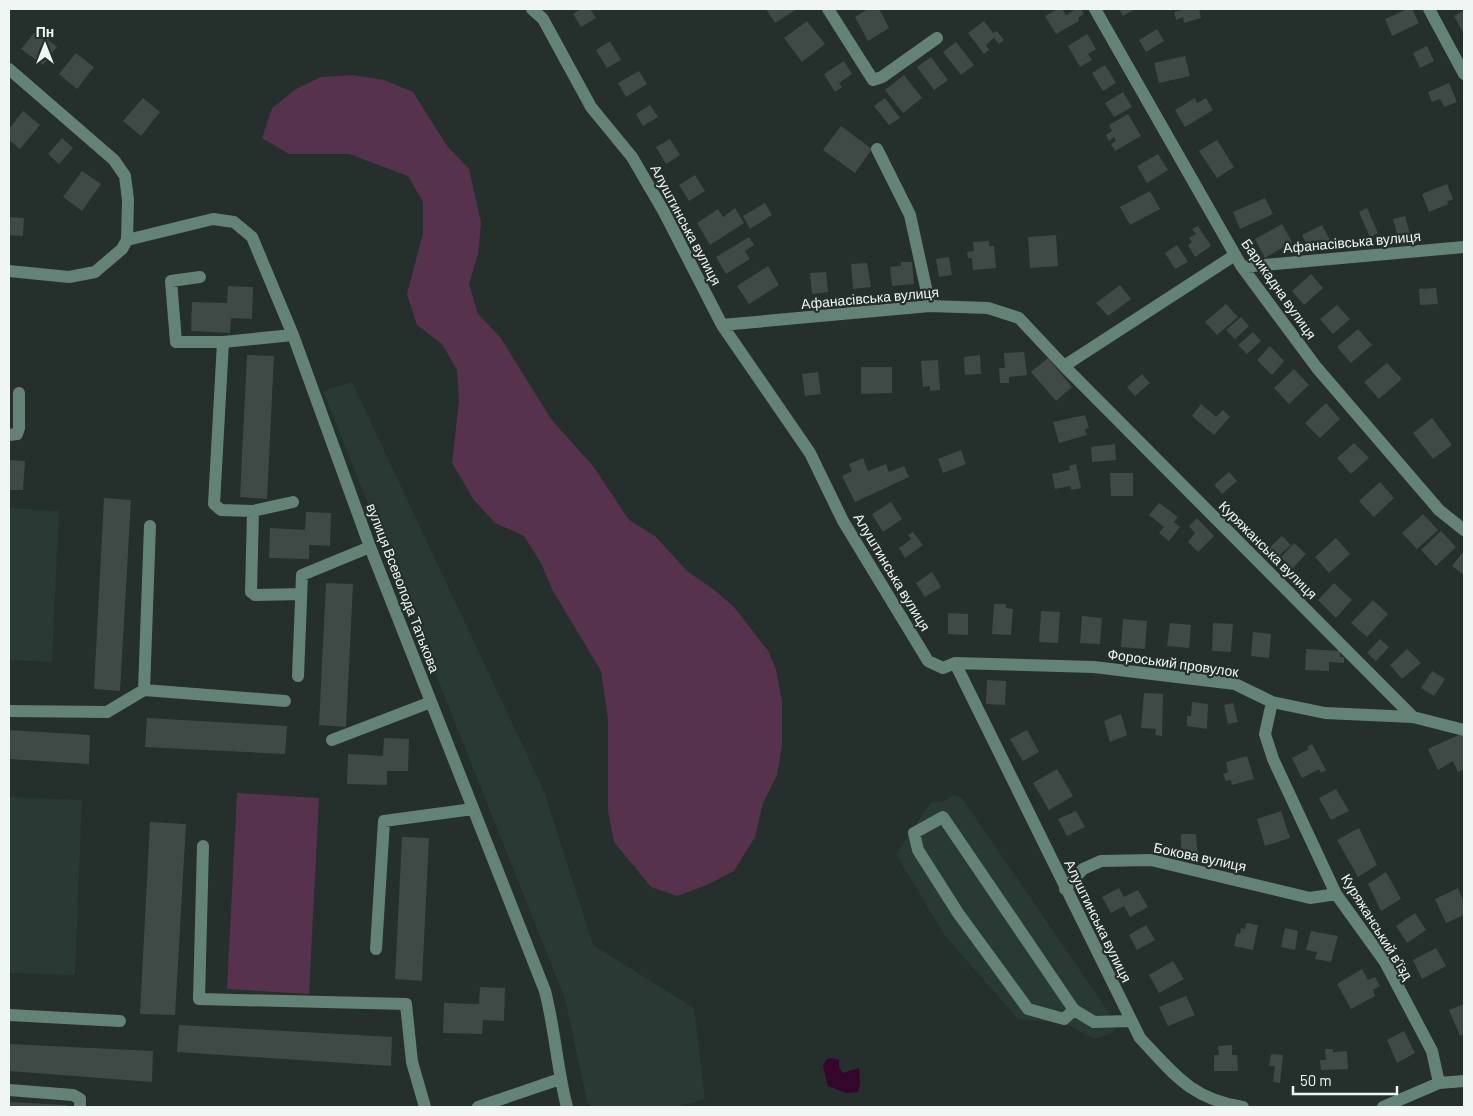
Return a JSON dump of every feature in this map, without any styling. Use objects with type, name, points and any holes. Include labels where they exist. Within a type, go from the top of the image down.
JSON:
[{"type":"street","name":"Алуштинська вулиця","points":[[532,9],[543,19],[591,106],[632,158],[664,212],[722,325],[810,453],[843,522],[928,661],[943,668],[955,663],[1140,1038],[1184,1084],[1219,1103],[1242,1107]]},
{"type":"street","points":[[828,9],[873,80],[882,77],[936,38]]},
{"type":"street","name":"Барикадна вулиця","points":[[1095,9],[1242,267],[1317,368],[1439,510],[1464,530]]},
{"type":"street","points":[[1429,9],[1464,74]]},
{"type":"street","points":[[9,69],[114,160],[125,176],[128,200],[127,240],[122,249],[95,272],[69,277],[9,272]]},
{"type":"street","points":[[877,149],[910,215],[930,306]]},
{"type":"street","name":"вулиця Всеволода Татькова","points":[[127,240],[213,219],[234,222],[252,237],[293,335],[370,547],[545,991],[551,1013],[560,1079],[568,1107]]},
{"type":"street","name":"Афанасівська вулиця","points":[[1242,267],[1464,247]]},
{"type":"street","points":[[1064,366],[1235,255]]},
{"type":"street","points":[[200,277],[171,281],[176,342],[223,342],[293,335]]},
{"type":"street","name":"Афанасівська вулиця","points":[[722,325],[930,306],[988,308],[1019,318],[1064,366]]},
{"type":"street","points":[[223,342],[214,504],[221,510],[254,511],[293,502]]},
{"type":"street","name":"Куряжанська вулиця","points":[[1064,366],[1413,717]]},
{"type":"street","points":[[9,435],[17,434],[19,428],[19,394]]},
{"type":"street","points":[[254,511],[251,592],[255,596],[301,594]]},
{"type":"street","points":[[144,690],[150,526]]},
{"type":"street","points":[[298,676],[302,575],[370,547]]},
{"type":"street","name":"Фороський провулок","points":[[955,663],[1094,667],[1235,684],[1272,702],[1325,713],[1413,717]]},
{"type":"street","points":[[9,711],[107,712],[144,690],[285,701]]},
{"type":"street","points":[[332,740],[431,702]]},
{"type":"street","name":"Куряжанський в’їзд","points":[[1272,702],[1265,734],[1273,759],[1336,894],[1385,962],[1432,1050],[1440,1083]]},
{"type":"street","points":[[1413,717],[1464,730]]},
{"type":"street","points":[[376,949],[384,821],[473,809]]},
{"type":"street","points":[[1074,1010],[1064,1019],[1028,1010],[953,905],[918,850],[914,833],[943,817],[1074,1010],[1094,1022],[1131,1021]]},
{"type":"street","points":[[203,846],[199,999],[406,1004],[412,1062],[425,1107]]},
{"type":"street","name":"Бокова вулиця","points":[[1065,889],[1083,869],[1101,861],[1150,860],[1310,898],[1336,894]]},
{"type":"street","points":[[9,1015],[120,1020]]},
{"type":"street","points":[[478,1107],[560,1079]]},
{"type":"street","points":[[1383,1107],[1440,1083],[1464,1081]]},
{"type":"street","points":[[9,1090],[73,1095],[80,1099],[80,1107]]},
{"type":"shaded area","points":[[353,75],[384,80],[413,92],[447,146],[469,169],[481,223],[478,254],[469,284],[478,314],[500,337],[551,419],[593,466],[629,520],[655,536],[687,571],[713,589],[734,607],[769,652],[776,670],[782,701],[782,746],[777,775],[763,803],[755,837],[734,871],[707,885],[677,896],[651,887],[614,842],[608,811],[608,719],[601,671],[553,591],[541,563],[524,536],[495,523],[474,500],[452,463],[459,401],[457,370],[442,344],[417,325],[407,294],[423,233],[423,202],[408,176],[349,154],[289,154],[262,138],[272,108],[296,89],[321,77]]},
{"type":"shaded area","points":[[352,382],[544,791],[593,945],[694,1008],[705,1099],[676,1107],[591,1107],[587,1102],[565,999],[323,391]]},
{"type":"shaded area","points":[[9,508],[59,511],[52,662],[9,660]]},
{"type":"shaded area","points":[[237,793],[319,798],[309,994],[227,989]]},
{"type":"shaded area","points":[[954,795],[962,798],[1114,1020],[1116,1026],[1113,1033],[1094,1039],[1066,1024],[1018,1019],[945,936],[896,854],[931,802],[942,802]]},
{"type":"shaded area","points":[[9,797],[82,800],[75,975],[9,973]]},
{"type":"shaded area","points":[[831,1058],[839,1060],[839,1067],[843,1073],[859,1068],[860,1083],[858,1092],[846,1093],[828,1086],[823,1066],[826,1060]]},
{"type":"building","points":[[581,9],[590,9],[596,18],[581,27],[573,14]]},
{"type":"building","points":[[766,9],[797,9],[775,23]]},
{"type":"building","points":[[868,9],[879,9],[889,28],[868,41],[855,17]]},
{"type":"building","points":[[1058,9],[1062,9],[1066,15],[1076,9],[1081,9],[1084,14],[1078,18],[1079,21],[1056,34],[1045,16]]},
{"type":"building","points":[[1119,9],[1135,9],[1123,16]]},
{"type":"building","points":[[1199,9],[1201,18],[1184,23],[1183,17],[1176,20],[1174,12]]},
{"type":"building","points":[[1407,9],[1412,9],[1419,23],[1392,36],[1385,19]]},
{"type":"building","points":[[1464,10],[1464,34],[1454,16]]},
{"type":"building","points":[[807,21],[825,44],[802,62],[784,38]]},
{"type":"building","points":[[984,21],[993,33],[997,31],[1004,40],[999,44],[994,38],[986,45],[989,50],[984,54],[968,33]]},
{"type":"building","points":[[40,26],[53,34],[48,40],[57,47],[43,65],[21,49]]},
{"type":"building","points":[[1157,29],[1164,41],[1146,52],[1139,40]]},
{"type":"building","points":[[1087,34],[1096,49],[1088,54],[1092,60],[1080,67],[1068,46]]},
{"type":"building","points":[[610,41],[621,60],[607,68],[596,50]]},
{"type":"building","points":[[956,42],[974,65],[961,75],[943,52]]},
{"type":"building","points":[[1427,46],[1434,61],[1420,68],[1413,53]]},
{"type":"building","points":[[76,53],[94,67],[77,89],[59,74]]},
{"type":"building","points":[[1185,56],[1190,76],[1159,83],[1154,63]]},
{"type":"building","points":[[931,57],[948,80],[934,90],[917,67]]},
{"type":"building","points":[[844,61],[852,74],[839,83],[842,87],[835,92],[824,74]]},
{"type":"building","points":[[1105,65],[1116,83],[1103,91],[1092,73]]},
{"type":"building","points":[[639,71],[647,84],[626,97],[618,83]]},
{"type":"building","points":[[904,75],[922,98],[903,113],[885,90]]},
{"type":"building","points":[[1449,83],[1457,102],[1444,107],[1440,99],[1432,102],[1428,92]]},
{"type":"building","points":[[1123,92],[1132,107],[1114,117],[1105,103]]},
{"type":"building","points":[[143,98],[160,112],[141,136],[123,121]]},
{"type":"building","points":[[885,98],[900,118],[889,125],[874,106]]},
{"type":"building","points":[[1195,98],[1197,103],[1206,98],[1213,110],[1185,127],[1175,110]]},
{"type":"building","points":[[650,105],[658,117],[643,126],[636,114]]},
{"type":"building","points":[[23,111],[40,125],[20,149],[9,140],[9,129]]},
{"type":"building","points":[[1128,114],[1141,136],[1115,151],[1111,144],[1116,141],[1114,137],[1109,141],[1106,135],[1112,131],[1109,125]]},
{"type":"building","points":[[841,126],[872,149],[855,173],[823,150]]},
{"type":"building","points":[[62,138],[73,148],[59,164],[48,154]]},
{"type":"building","points":[[670,139],[680,155],[666,164],[656,147]]},
{"type":"building","points":[[1217,140],[1234,167],[1217,178],[1199,151]]},
{"type":"building","points":[[1158,154],[1168,170],[1147,183],[1137,166]]},
{"type":"building","points":[[82,171],[101,184],[82,211],[63,197]]},
{"type":"building","points":[[695,175],[705,191],[689,201],[679,185]]},
{"type":"building","points":[[1447,184],[1453,199],[1447,202],[1448,204],[1429,212],[1422,194]]},
{"type":"building","points":[[1150,191],[1160,209],[1130,225],[1120,207]]},
{"type":"building","points":[[1265,198],[1273,214],[1240,229],[1233,212]]},
{"type":"building","points":[[765,203],[772,215],[750,229],[743,216]]},
{"type":"building","points":[[735,208],[744,223],[710,245],[697,223],[718,209],[723,217]]},
{"type":"building","points":[[1367,208],[1378,233],[1370,237],[1359,212]]},
{"type":"building","points":[[1405,216],[1410,234],[1398,237],[1393,219]]},
{"type":"building","points":[[9,217],[24,218],[23,236],[9,235]]},
{"type":"building","points":[[1282,224],[1292,242],[1265,258],[1255,239]]},
{"type":"building","points":[[1322,225],[1330,240],[1309,250],[1302,235]]},
{"type":"building","points":[[1198,226],[1211,246],[1195,257],[1188,245],[1192,242],[1189,238],[1196,234],[1192,229]]},
{"type":"building","points":[[1056,235],[1058,266],[1030,268],[1028,237]]},
{"type":"building","points":[[749,237],[754,245],[745,251],[750,259],[726,274],[716,257]]},
{"type":"building","points":[[989,241],[989,246],[994,246],[996,268],[973,270],[972,258],[968,258],[967,252],[974,251],[973,242]]},
{"type":"building","points":[[1177,245],[1188,262],[1175,269],[1165,253]]},
{"type":"building","points":[[949,257],[952,275],[939,277],[936,259]]},
{"type":"building","points":[[901,262],[912,262],[914,284],[892,286],[890,267],[901,266]]},
{"type":"building","points":[[867,263],[871,287],[853,289],[851,264]]},
{"type":"building","points":[[768,266],[779,285],[749,304],[737,286]]},
{"type":"building","points":[[826,272],[828,292],[812,294],[810,273]]},
{"type":"building","points":[[1311,274],[1323,288],[1304,305],[1292,291]]},
{"type":"building","points":[[1120,285],[1131,299],[1108,316],[1096,303]]},
{"type":"building","points":[[228,286],[253,287],[252,319],[231,318],[230,333],[191,331],[192,302],[227,303]]},
{"type":"building","points":[[1436,288],[1438,304],[1420,305],[1419,289]]},
{"type":"building","points":[[1226,304],[1238,317],[1217,335],[1205,322]]},
{"type":"building","points":[[1337,305],[1350,319],[1333,334],[1320,319]]},
{"type":"building","points":[[1241,317],[1249,326],[1235,339],[1226,330]]},
{"type":"building","points":[[1358,329],[1372,345],[1351,363],[1337,347]]},
{"type":"building","points":[[1253,332],[1261,341],[1247,354],[1238,345]]},
{"type":"building","points":[[1270,346],[1284,361],[1272,375],[1257,360]]},
{"type":"building","points":[[1024,352],[1027,375],[1009,377],[1009,383],[1000,383],[999,368],[1005,368],[1004,353]]},
{"type":"building","points":[[247,355],[274,356],[267,499],[240,497]]},
{"type":"building","points":[[980,355],[981,374],[965,375],[964,357]]},
{"type":"building","points":[[1048,358],[1072,387],[1056,401],[1031,372]]},
{"type":"building","points":[[938,360],[940,390],[930,391],[930,386],[923,387],[921,361]]},
{"type":"building","points":[[1387,363],[1402,379],[1379,399],[1364,382]]},
{"type":"building","points":[[861,367],[892,367],[892,393],[861,394]]},
{"type":"building","points":[[1294,369],[1309,385],[1289,404],[1274,388]]},
{"type":"building","points":[[818,372],[821,394],[805,396],[802,374]]},
{"type":"building","points":[[1142,374],[1150,383],[1135,396],[1127,387]]},
{"type":"building","points":[[1326,403],[1340,419],[1320,438],[1305,423]]},
{"type":"building","points":[[1201,404],[1216,417],[1223,410],[1230,417],[1214,435],[1192,416]]},
{"type":"building","points":[[1085,415],[1089,428],[1085,429],[1087,435],[1059,443],[1053,422]]},
{"type":"building","points":[[1432,418],[1452,445],[1433,459],[1413,433]]},
{"type":"building","points":[[1354,443],[1369,458],[1351,474],[1337,458]]},
{"type":"building","points":[[1115,444],[1116,460],[1092,462],[1091,447]]},
{"type":"building","points":[[961,450],[966,464],[943,473],[938,459]]},
{"type":"building","points":[[863,458],[868,471],[886,464],[889,472],[904,466],[909,477],[855,502],[842,476],[852,471],[849,464]]},
{"type":"building","points":[[9,460],[25,461],[23,490],[9,490]]},
{"type":"building","points":[[1076,464],[1081,488],[1071,490],[1070,486],[1055,489],[1052,474],[1070,470],[1069,466]]},
{"type":"building","points":[[1229,472],[1237,481],[1222,494],[1214,485]]},
{"type":"building","points":[[1110,473],[1133,473],[1133,496],[1111,496]]},
{"type":"building","points":[[1380,482],[1394,498],[1374,517],[1359,501]]},
{"type":"building","points":[[104,498],[131,500],[120,691],[94,689]]},
{"type":"building","points":[[891,502],[902,519],[883,532],[872,514]]},
{"type":"building","points":[[1159,503],[1178,517],[1174,522],[1180,527],[1169,541],[1159,533],[1164,527],[1149,515]]},
{"type":"building","points":[[306,512],[331,513],[330,546],[309,545],[309,559],[269,558],[270,528],[305,530]]},
{"type":"building","points":[[1423,514],[1438,530],[1417,549],[1402,533]]},
{"type":"building","points":[[1197,518],[1214,536],[1198,552],[1188,542],[1195,533],[1189,526]]},
{"type":"building","points":[[1441,531],[1456,547],[1436,566],[1421,550]]},
{"type":"building","points":[[913,532],[923,545],[905,558],[899,548],[911,539],[908,535]]},
{"type":"building","points":[[1282,536],[1291,545],[1276,558],[1268,549]]},
{"type":"building","points":[[1336,538],[1350,554],[1329,573],[1315,557]]},
{"type":"building","points":[[1294,543],[1306,554],[1292,569],[1281,557]]},
{"type":"building","points":[[1462,553],[1464,555],[1464,575],[1452,566]]},
{"type":"building","points":[[932,572],[941,587],[925,597],[916,583]]},
{"type":"building","points":[[326,583],[353,584],[346,727],[319,725]]},
{"type":"building","points":[[1334,583],[1352,600],[1336,618],[1318,600]]},
{"type":"building","points":[[1373,600],[1388,614],[1367,637],[1351,623]]},
{"type":"building","points":[[994,604],[1006,604],[1006,608],[1013,609],[1011,635],[992,634]]},
{"type":"building","points":[[1041,611],[1060,612],[1058,643],[1039,642]]},
{"type":"building","points":[[948,613],[968,614],[968,635],[948,634]]},
{"type":"building","points":[[1082,616],[1102,618],[1100,644],[1080,643]]},
{"type":"building","points":[[1123,619],[1147,621],[1145,649],[1121,647]]},
{"type":"building","points":[[1170,623],[1191,625],[1189,648],[1167,646]]},
{"type":"building","points":[[1213,623],[1233,624],[1231,652],[1212,651]]},
{"type":"building","points":[[1253,632],[1271,634],[1269,658],[1251,656]]},
{"type":"building","points":[[1380,639],[1389,647],[1376,661],[1367,653]]},
{"type":"building","points":[[1306,649],[1340,651],[1340,657],[1344,657],[1344,663],[1329,662],[1329,671],[1305,670]]},
{"type":"building","points":[[1407,649],[1421,663],[1402,679],[1390,665]]},
{"type":"building","points":[[1432,671],[1445,679],[1434,696],[1421,688]]},
{"type":"building","points":[[987,680],[1006,681],[1005,705],[986,704]]},
{"type":"building","points":[[1144,693],[1163,694],[1162,736],[1155,735],[1156,729],[1141,728]]},
{"type":"building","points":[[1192,702],[1208,704],[1207,729],[1187,726],[1187,716],[1191,716]]},
{"type":"building","points":[[1233,703],[1238,722],[1228,724],[1224,705]]},
{"type":"building","points":[[1121,714],[1127,735],[1110,742],[1104,721]]},
{"type":"building","points":[[147,718],[287,726],[285,754],[145,747]]},
{"type":"building","points":[[9,730],[90,735],[89,764],[9,759]]},
{"type":"building","points":[[1027,730],[1039,752],[1023,761],[1010,739]]},
{"type":"building","points":[[1463,733],[1464,769],[1458,772],[1453,761],[1438,770],[1428,749]]},
{"type":"building","points":[[384,738],[409,739],[408,771],[387,771],[387,785],[347,784],[348,754],[383,756]]},
{"type":"building","points":[[1312,744],[1326,770],[1321,773],[1319,769],[1302,778],[1292,758],[1309,749],[1307,747]]},
{"type":"building","points":[[1247,756],[1254,779],[1232,785],[1231,780],[1226,781],[1223,774],[1228,772],[1226,762]]},
{"type":"building","points":[[1057,769],[1073,796],[1049,810],[1033,783]]},
{"type":"building","points":[[1336,789],[1349,811],[1331,820],[1319,798]]},
{"type":"building","points":[[1076,811],[1085,827],[1067,836],[1058,819]]},
{"type":"building","points":[[1281,811],[1290,838],[1265,846],[1257,819]]},
{"type":"building","points":[[150,822],[186,824],[175,1015],[140,1014]]},
{"type":"building","points":[[1359,828],[1377,865],[1358,877],[1337,840]]},
{"type":"building","points":[[1181,834],[1196,834],[1198,856],[1181,857]]},
{"type":"building","points":[[402,837],[429,838],[422,981],[395,979]]},
{"type":"building","points":[[1386,872],[1401,899],[1381,911],[1368,884]]},
{"type":"building","points":[[1119,888],[1124,897],[1138,890],[1148,907],[1130,917],[1124,906],[1111,913],[1102,897]]},
{"type":"building","points":[[1458,888],[1464,903],[1464,915],[1446,923],[1435,899]]},
{"type":"building","points":[[1415,913],[1426,930],[1407,943],[1396,926]]},
{"type":"building","points":[[1246,923],[1258,925],[1253,950],[1234,946],[1237,933],[1240,934],[1241,928],[1245,929]]},
{"type":"building","points":[[1146,925],[1155,940],[1137,950],[1129,935]]},
{"type":"building","points":[[1285,928],[1298,931],[1295,950],[1281,947]]},
{"type":"building","points":[[1311,931],[1338,936],[1331,962],[1315,959],[1317,952],[1306,950]]},
{"type":"building","points":[[1436,948],[1446,966],[1422,979],[1413,960]]},
{"type":"building","points":[[1173,961],[1184,979],[1159,993],[1149,975]]},
{"type":"building","points":[[1362,969],[1368,980],[1375,977],[1380,986],[1373,990],[1375,996],[1351,1009],[1337,984]]},
{"type":"building","points":[[480,987],[505,988],[504,1021],[483,1020],[482,1034],[443,1033],[444,1003],[479,1004]]},
{"type":"building","points":[[1186,996],[1195,1015],[1168,1026],[1159,1007]]},
{"type":"building","points":[[1464,1004],[1464,1034],[1460,1036],[1449,1010]]},
{"type":"building","points":[[179,1025],[392,1037],[391,1066],[177,1052]]},
{"type":"building","points":[[1404,1031],[1415,1053],[1397,1063],[1387,1040]]},
{"type":"building","points":[[9,1044],[153,1051],[152,1082],[9,1071]]},
{"type":"building","points":[[1232,1045],[1232,1055],[1237,1055],[1238,1071],[1214,1071],[1214,1055],[1219,1055],[1218,1046]]},
{"type":"building","points":[[1325,1049],[1333,1049],[1333,1052],[1347,1051],[1348,1069],[1321,1070],[1320,1060],[1326,1060]]},
{"type":"building","points":[[1271,1054],[1283,1055],[1280,1083],[1273,1082],[1275,1066],[1269,1066]]},
{"type":"building","points":[[9,1102],[67,1105],[67,1107],[9,1107]]}]
